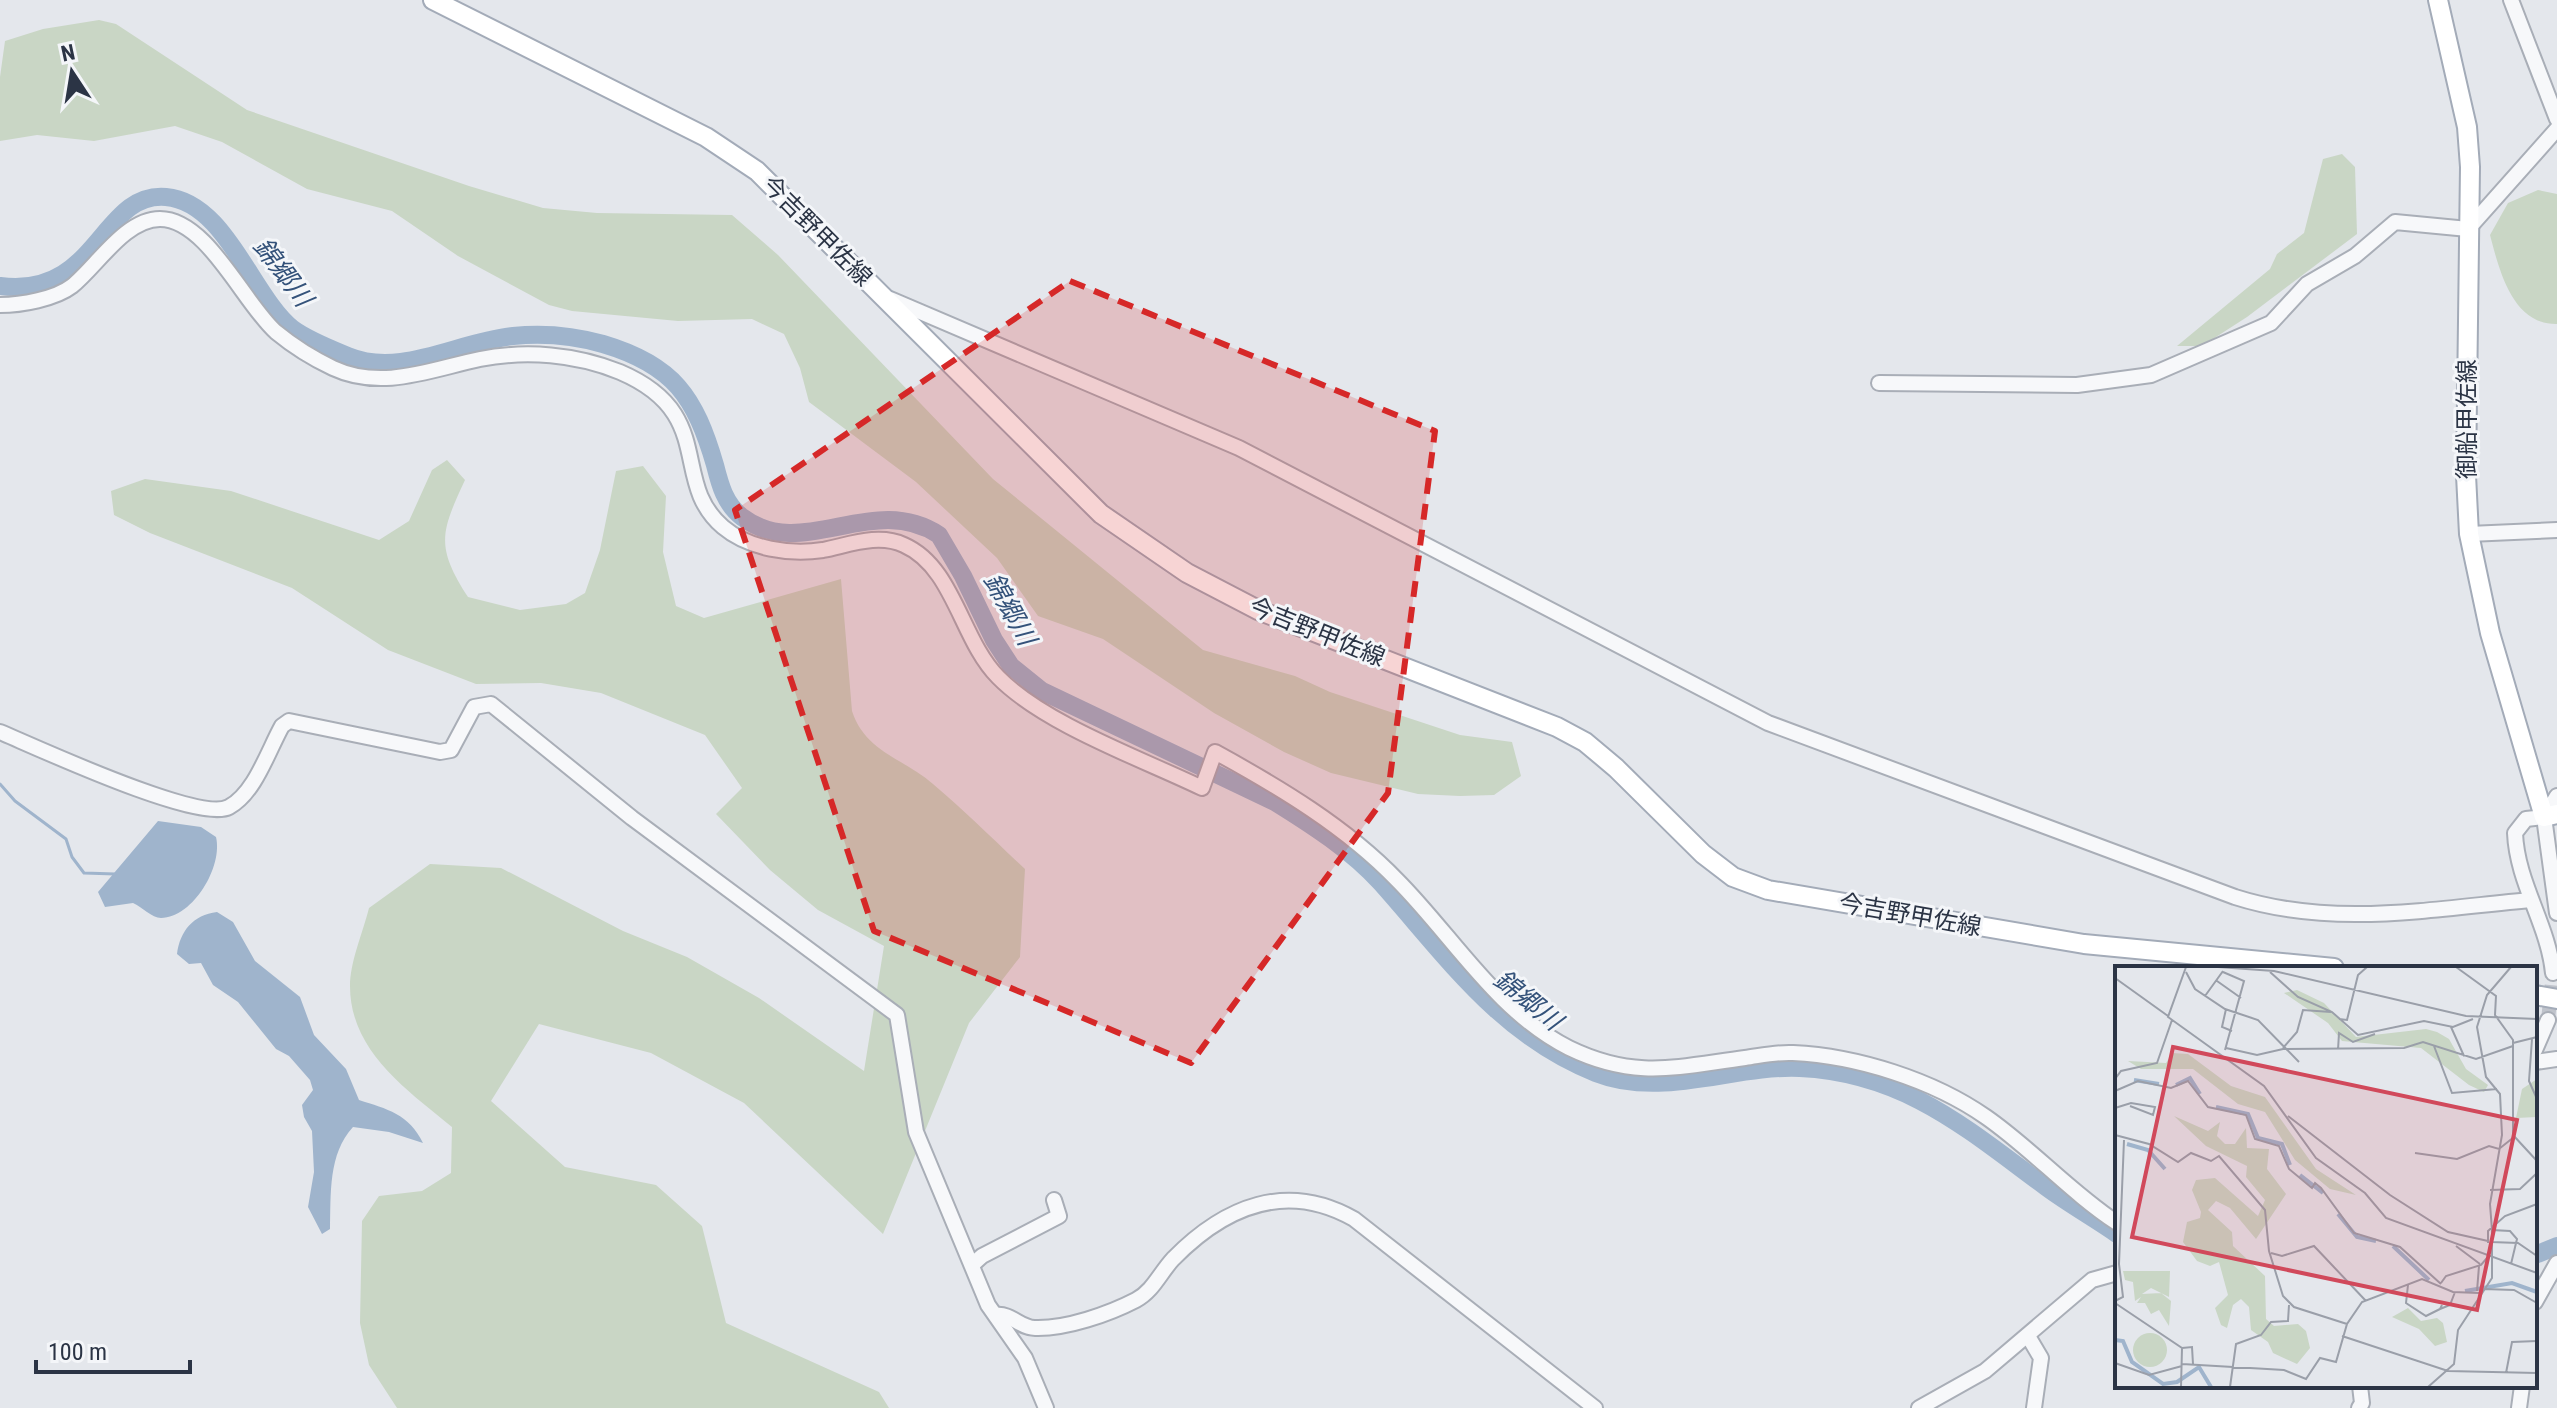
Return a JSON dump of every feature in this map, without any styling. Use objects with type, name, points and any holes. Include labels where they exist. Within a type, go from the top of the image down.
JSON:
[{"type":"main road","name":"今吉野甲佐線","points":[[433,0],[706,137],[757,171],[1101,514],[1143,545],[1187,573],[1258,610],[1557,727],[1585,742],[1703,854],[1733,877],[1768,890],[1999,931],[2084,944],[2286,966]]},
{"type":"main road","name":"御船甲佐線","points":[[2438,0],[2467,127],[2466,475],[2469,534],[2490,633],[2550,816]]},
{"type":"main road","points":[[2537,995],[2557,999]]},
{"type":"street","points":[[2511,0],[2557,119]]},
{"type":"street","points":[[1879,383],[2077,385],[2151,375],[2271,323],[2307,284],[2355,256],[2395,222],[2468,229],[2557,129]]},
{"type":"street","points":[[0,305],[53,295],[69,288],[133,230],[159,219],[177,223],[195,236],[221,261],[276,331],[337,370],[375,377],[411,378],[481,359],[531,353],[573,358],[619,372],[650,388],[672,408],[682,424],[708,513],[725,529],[751,543],[778,550],[817,551],[882,539],[903,544],[921,556],[937,574],[975,647],[1011,689],[1058,720],[1202,788],[1215,752],[1263,778],[1315,813],[1386,869],[1524,1018],[1564,1046],[1591,1059],[1636,1071],[1790,1052],[1858,1064],[1914,1080],[1960,1101],[1989,1119],[2115,1221]]},
{"type":"street","points":[[884,297],[1239,448],[1768,723],[2235,897],[2302,913],[2362,916],[2530,900]]},
{"type":"street","points":[[2469,534],[2557,530]]},
{"type":"street","points":[[0,732],[160,798],[210,811],[233,805],[246,792],[282,726],[289,721],[440,752],[451,750],[474,707],[491,704],[632,818],[897,1015],[916,1132],[972,1265],[996,1315],[1025,1358],[1046,1408]]},
{"type":"street","points":[[2556,907],[2550,816],[2557,796]]},
{"type":"street","points":[[2550,816],[2526,819],[2515,833],[2516,855],[2530,900],[2545,932],[2553,973]]},
{"type":"street","points":[[2537,1045],[2548,1020]]},
{"type":"street","points":[[2537,1062],[2557,1059]]},
{"type":"street","points":[[996,1315],[1003,1314],[1035,1328],[1094,1317],[1149,1291],[1174,1259],[1232,1214],[1255,1205],[1304,1199],[1332,1207],[1354,1219],[1595,1408]]},
{"type":"street","points":[[972,1265],[982,1256],[1059,1216],[1054,1200]]},
{"type":"street","points":[[2541,1275],[2557,1263]]},
{"type":"street","points":[[1919,1408],[1985,1371],[2092,1280],[2115,1274]]},
{"type":"street","points":[[2028,1336],[2041,1358],[2034,1408]]},
{"type":"street","points":[[2359,1408],[2362,1403],[2360,1388]]},
{"type":"street","points":[[2519,1408],[2522,1388]]},
{"type":"highlighted area","points":[[1070,281],[1435,431],[1388,793],[1191,1063],[874,931],[735,510]]},
{"type":"green space","points":[[99,20],[116,24],[247,110],[469,186],[543,208],[597,213],[732,215],[778,255],[993,479],[1203,650],[1295,676],[1330,692],[1460,735],[1512,742],[1521,776],[1494,795],[1460,796],[1418,794],[1331,773],[1284,752],[1214,713],[1103,639],[1038,616],[997,558],[916,482],[809,402],[800,368],[784,334],[752,319],[678,321],[572,311],[549,305],[458,256],[392,211],[307,189],[222,142],[175,126],[94,141],[37,135],[0,141],[0,77],[5,41],[43,29]]},
{"type":"green space","points":[[2342,154],[2355,167],[2357,234],[2247,317],[2202,346],[2177,346],[2270,269],[2277,254],[2304,233],[2323,159]]},
{"type":"green space","points":[[2538,190],[2557,194],[2557,324],[2542,322],[2518,305],[2503,278],[2490,235],[2508,203]]},
{"type":"green space","points":[[447,460],[465,480],[447,526],[446,551],[450,565],[468,597],[520,610],[566,604],[585,593],[600,550],[616,471],[643,466],[666,496],[663,552],[676,606],[704,618],[841,579],[852,711],[858,725],[876,746],[922,775],[945,794],[1025,869],[1020,957],[969,1023],[883,1234],[744,1103],[651,1053],[539,1024],[491,1101],[565,1167],[656,1185],[702,1226],[726,1323],[879,1392],[889,1408],[397,1408],[369,1365],[360,1323],[362,1221],[379,1196],[422,1191],[451,1173],[452,1127],[384,1067],[360,1030],[350,986],[354,957],[369,908],[430,864],[501,868],[623,931],[687,957],[759,998],[864,1071],[884,946],[818,910],[770,870],[716,814],[742,788],[705,735],[601,693],[541,683],[476,684],[388,650],[292,588],[150,533],[114,515],[111,491],[145,479],[231,491],[379,540],[409,521],[432,470]]},
{"type":"water","points":[[158,821],[201,827],[216,837],[215,862],[204,888],[184,909],[161,918],[133,903],[105,907],[98,892]]},
{"type":"water","points":[[217,912],[233,922],[255,961],[300,997],[314,1035],[346,1069],[359,1100],[404,1119],[423,1143],[389,1132],[353,1127],[335,1162],[330,1229],[322,1234],[308,1207],[314,1172],[312,1131],[304,1117],[302,1105],[313,1090],[310,1080],[289,1056],[276,1049],[238,1002],[213,985],[201,963],[189,964],[177,954],[181,938],[189,926],[201,917]]},
{"type":"waterway","name":"錦郷川","points":[[0,286],[33,286],[58,277],[78,262],[126,210],[144,200],[166,197],[187,203],[205,215],[237,253],[264,296],[293,329],[348,356],[368,362],[409,361],[493,339],[535,335],[581,339],[627,352],[664,374],[689,402],[707,441],[724,494],[742,517],[765,529],[789,533],[889,520],[914,523],[939,535],[1011,666],[1042,691],[1275,802],[1331,839],[1381,883],[1477,992],[1531,1038],[1562,1057],[1596,1073],[1646,1083],[1775,1068],[1837,1072],[1872,1081],[1903,1093],[1961,1125],[2115,1233]]},
{"type":"waterway","points":[[0,784],[15,801],[66,839],[72,857],[84,873],[115,874]]},
{"type":"waterway","name":"錦郷川","points":[[2537,1254],[2557,1246]]},
{"type":"tunnel","points":[[2548,1020],[2553,973]]}]
